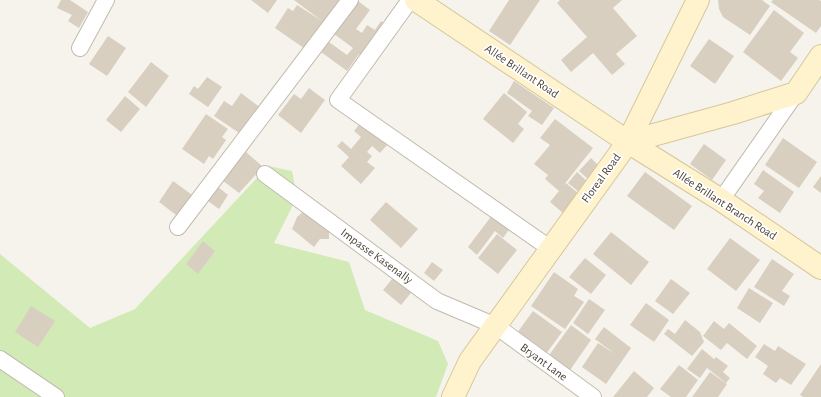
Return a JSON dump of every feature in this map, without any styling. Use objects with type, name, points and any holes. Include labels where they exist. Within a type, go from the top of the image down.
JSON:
[{"type":"main road","name":"Allée Brillant Road","points":[[416,0],[628,142]]},
{"type":"main road","points":[[628,142],[698,0]]},
{"type":"main road","points":[[796,93],[821,56]]},
{"type":"main road","name":"Floreal Road","points":[[453,397],[470,361],[628,142],[732,113],[796,93]]},
{"type":"main road","name":"Allée Brillant Branch Road","points":[[628,142],[721,200],[821,268]]},
{"type":"street","points":[[80,48],[106,0]]},
{"type":"street","points":[[178,228],[350,0]]},
{"type":"street","points":[[410,0],[338,100],[551,249]]},
{"type":"street","points":[[721,200],[796,93]]},
{"type":"street","name":"Impasse Kasenally","points":[[265,174],[437,301],[496,326]]},
{"type":"street","name":"Bryant Lane","points":[[496,326],[593,397]]},
{"type":"street","points":[[0,359],[56,397]]},
{"type":"green space","points":[[268,166],[292,171],[297,197],[274,243],[349,262],[365,310],[438,341],[448,364],[436,397],[0,397],[0,254],[90,328],[135,309]]},
{"type":"building","points":[[61,0],[70,0],[88,12],[79,28],[68,21],[72,15],[57,8]]},
{"type":"building","points":[[251,0],[277,0],[268,13]]},
{"type":"building","points":[[294,0],[344,0],[308,51],[275,28],[288,8],[293,11],[297,5],[322,21]]},
{"type":"building","points":[[509,0],[540,0],[510,45],[489,31]]},
{"type":"building","points":[[560,0],[622,0],[613,8],[637,36],[616,54],[625,64],[612,75],[593,53],[571,72],[561,60],[587,37],[557,3]]},
{"type":"building","points":[[718,0],[762,0],[770,6],[750,35],[723,17],[719,9]]},
{"type":"building","points":[[773,0],[821,1],[821,26],[816,33],[771,2]]},
{"type":"building","points":[[358,1],[370,10],[356,29],[362,33],[367,25],[375,30],[381,21],[391,28],[368,60],[359,54],[347,71],[321,52],[329,42],[347,55],[353,48],[334,34]]},
{"type":"building","points":[[774,10],[804,33],[790,52],[798,58],[781,81],[743,52]]},
{"type":"building","points":[[108,36],[126,48],[107,76],[89,64]]},
{"type":"building","points":[[709,39],[734,56],[715,84],[690,66]]},
{"type":"building","points":[[151,62],[169,76],[146,107],[128,92]]},
{"type":"building","points":[[207,77],[222,87],[208,107],[189,94],[194,86],[198,89]]},
{"type":"building","points":[[514,81],[554,108],[542,125],[528,116],[532,111],[507,93]]},
{"type":"building","points":[[309,88],[325,100],[301,133],[278,115],[294,94],[301,99]]},
{"type":"building","points":[[241,93],[261,108],[248,139],[214,116],[224,101],[232,106]]},
{"type":"building","points":[[504,93],[527,112],[518,124],[524,129],[513,143],[483,119]]},
{"type":"building","points":[[125,96],[140,109],[121,132],[106,120]]},
{"type":"building","points":[[206,114],[228,129],[222,137],[226,140],[213,159],[209,156],[204,164],[182,149]]},
{"type":"building","points":[[555,119],[593,148],[563,186],[566,183],[580,195],[564,214],[550,202],[559,191],[545,179],[548,175],[534,164],[550,145],[540,138]]},
{"type":"building","points":[[362,121],[388,144],[380,153],[372,146],[367,152],[372,156],[367,162],[375,168],[361,184],[341,166],[349,157],[337,146],[342,141],[351,149],[361,137],[354,131]]},
{"type":"building","points":[[783,138],[817,162],[799,188],[765,165]]},
{"type":"building","points":[[704,144],[726,160],[712,180],[690,164]]},
{"type":"building","points":[[246,152],[263,167],[239,193],[222,180]]},
{"type":"building","points":[[591,158],[599,166],[588,179],[579,171]]},
{"type":"building","points":[[763,170],[794,192],[780,213],[758,198],[764,191],[754,184]]},
{"type":"building","points":[[577,172],[587,181],[579,192],[568,183]]},
{"type":"building","points":[[645,172],[692,206],[674,230],[627,196]]},
{"type":"building","points":[[821,176],[821,193],[813,187]]},
{"type":"building","points":[[173,181],[195,197],[180,218],[159,202]]},
{"type":"building","points":[[218,187],[228,195],[219,209],[208,201]]},
{"type":"building","points":[[386,202],[418,229],[401,248],[370,220]]},
{"type":"building","points":[[496,210],[514,223],[503,238],[495,231],[477,255],[468,247]]},
{"type":"building","points":[[304,211],[329,224],[329,239],[320,239],[314,247],[292,229],[297,217]]},
{"type":"building","points":[[611,232],[649,262],[631,285],[593,254]]},
{"type":"building","points":[[497,234],[517,250],[498,274],[478,258]]},
{"type":"building","points":[[730,238],[760,260],[736,291],[707,269]]},
{"type":"building","points":[[203,241],[215,251],[198,274],[186,264]]},
{"type":"building","points":[[585,258],[606,275],[591,294],[569,277]]},
{"type":"building","points":[[772,259],[794,274],[782,291],[790,296],[784,306],[754,287]]},
{"type":"building","points":[[432,262],[443,270],[434,281],[424,273]]},
{"type":"building","points":[[554,272],[578,289],[574,296],[584,302],[565,329],[531,306]]},
{"type":"building","points":[[397,273],[415,288],[401,305],[383,290]]},
{"type":"building","points":[[671,279],[690,293],[673,314],[655,301]]},
{"type":"building","points":[[749,288],[773,303],[760,323],[737,308]]},
{"type":"building","points":[[589,299],[605,310],[588,334],[573,323]]},
{"type":"building","points":[[646,303],[669,320],[654,342],[630,325]]},
{"type":"building","points":[[31,306],[55,321],[38,347],[15,332]]},
{"type":"building","points":[[533,311],[562,332],[546,354],[517,333]]},
{"type":"building","points":[[685,320],[700,332],[704,342],[692,356],[664,334],[668,329],[675,334]]},
{"type":"building","points":[[714,321],[724,329],[729,323],[757,346],[747,359],[727,343],[721,350],[703,336]]},
{"type":"building","points":[[571,325],[591,340],[568,373],[547,358]]},
{"type":"building","points":[[604,327],[631,348],[606,384],[582,367],[598,343],[615,354],[595,339]]},
{"type":"building","points":[[764,344],[775,351],[778,346],[806,364],[791,385],[780,378],[776,383],[763,374],[768,366],[755,357]]},
{"type":"building","points":[[702,349],[714,359],[716,357],[728,366],[723,372],[730,378],[726,383],[707,368],[700,378],[687,369]]},
{"type":"building","points":[[821,364],[821,397],[803,397],[800,395]]},
{"type":"building","points":[[679,365],[698,380],[686,397],[671,397],[660,389]]},
{"type":"building","points":[[634,371],[654,388],[647,397],[613,397]]},
{"type":"building","points":[[710,372],[727,384],[718,397],[692,397]]}]
